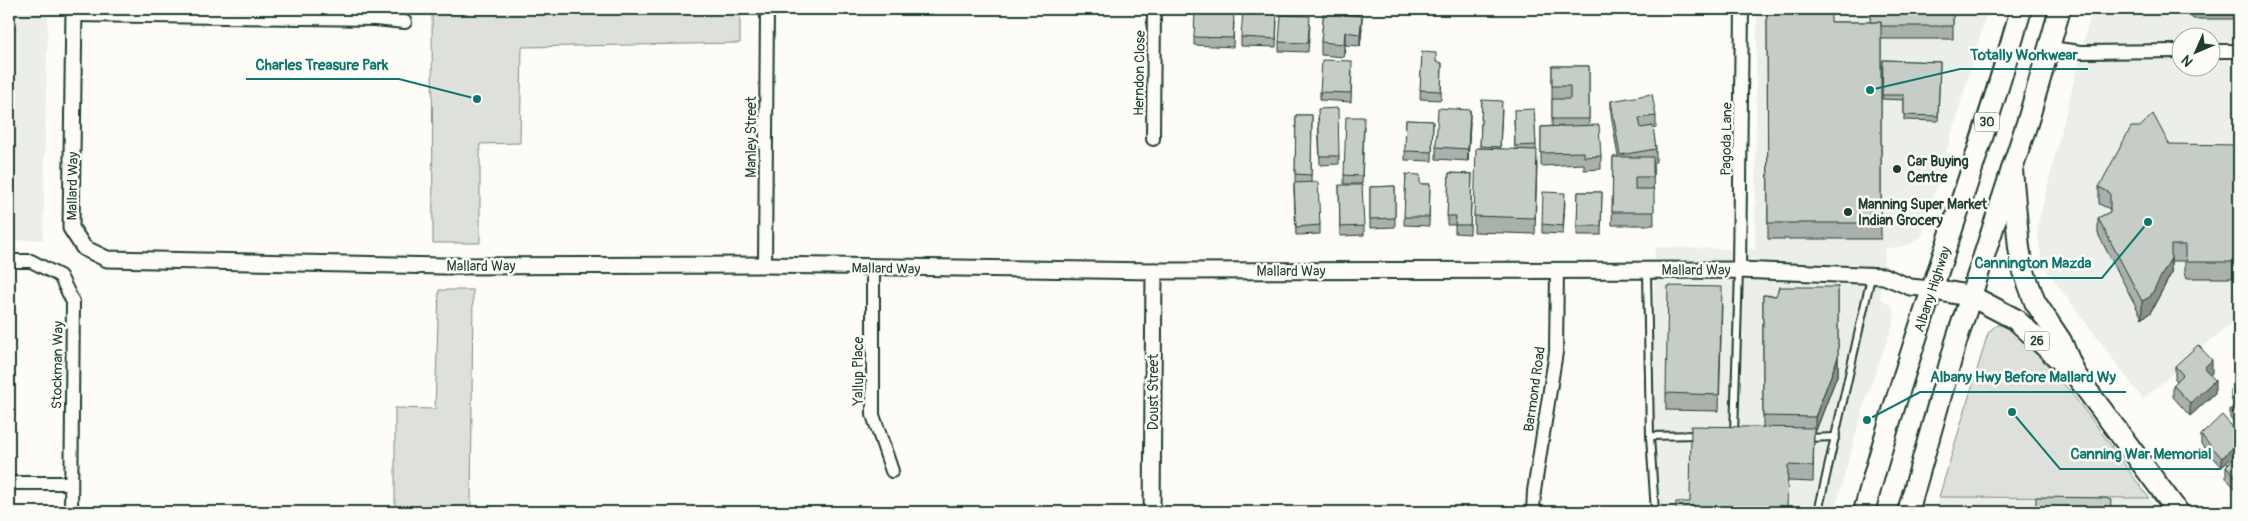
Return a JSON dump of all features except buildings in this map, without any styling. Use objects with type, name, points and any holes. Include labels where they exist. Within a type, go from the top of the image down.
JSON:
[{"type":"main road","name":"Albany Highway","points":[[1864,512],[1931,289],[1989,116],[2021,9]]},
{"type":"main road","points":[[1908,512],[1971,296],[2050,48],[2060,9]]},
{"type":"main road","name":"26","points":[[2012,170],[2019,248],[2023,269],[2035,302],[2061,341],[2076,374]]},
{"type":"main road","name":"26","points":[[1931,289],[1971,296],[2015,320],[2076,374],[2178,512]]},
{"type":"street","name":"Manley Street","points":[[765,266],[767,9]]},
{"type":"street","name":"Herndon Close","points":[[1153,139],[1154,9]]},
{"type":"street","name":"Pagoda Lane","points":[[1739,270],[1742,9]]},
{"type":"street","name":"Mallard Way","points":[[74,12],[71,228],[84,248],[107,259],[444,266],[765,266],[1154,271],[1739,270],[1878,276],[1910,287],[1931,289]]},
{"type":"street","points":[[74,12],[375,19],[405,22]]},
{"type":"street","points":[[2050,48],[2081,52],[2170,51]]},
{"type":"street","points":[[2220,51],[2239,51]]},
{"type":"street","name":"Stockman Way","points":[[9,261],[31,261],[60,276],[73,302],[71,512]]},
{"type":"street","name":"Yallup Place","points":[[873,268],[873,415],[892,471]]},
{"type":"street","name":"Barmond Road","points":[[1533,512],[1534,491],[1556,352],[1557,270]]},
{"type":"street","name":"Doust Street","points":[[1152,512],[1154,271]]},
{"type":"street","points":[[9,483],[71,483]]},
{"type":"lane","points":[[1647,270],[1650,436],[1654,512]]},
{"type":"lane","points":[[1734,435],[1739,270]]},
{"type":"lane","points":[[1818,512],[1878,276]]},
{"type":"lane","points":[[1650,436],[1706,435]]},
{"type":"lane","points":[[1724,435],[1742,436]]},
{"type":"lane","points":[[1798,439],[1836,438]]},
{"type":"shaded area","points":[[9,9],[48,9],[43,240],[9,240]]},
{"type":"shaded area","points":[[432,9],[740,9],[740,43],[522,47],[520,143],[480,144],[480,243],[433,243]]},
{"type":"shaded area","points":[[1757,9],[1988,9],[1922,236],[1909,245],[1885,249],[1880,298],[1892,306],[1895,318],[1864,405],[1834,512],[1650,512],[1655,247],[1755,250]]},
{"type":"shaded area","points":[[2092,9],[2239,9],[2239,316],[2143,399],[2042,264],[2037,228]]},
{"type":"shaded area","points":[[439,290],[473,290],[471,512],[395,512],[395,408],[435,409]]},
{"type":"shaded area","points":[[1996,325],[2005,325],[2046,363],[2082,407],[2149,498],[1939,497],[1988,333]]},
{"type":"shaded area","points":[[1939,497],[2149,498],[2160,512],[1935,512]]},
{"type":"place","name":"Totally Workwear","points":[[1870,90]]},
{"type":"place","name":"Charles Treasure Park","points":[[477,99]]},
{"type":"place","name":"Car Buying Centre","points":[[1897,169]]},
{"type":"place","name":"Manning Super Market Indian Grocery","points":[[1848,212]]},
{"type":"place","name":"Cannington Mazda","points":[[2148,222]]},
{"type":"place","name":"Canning War Memorial","points":[[2012,412]]},
{"type":"place","name":"Albany Hwy Before Mallard Wy","points":[[1867,420]]}]
